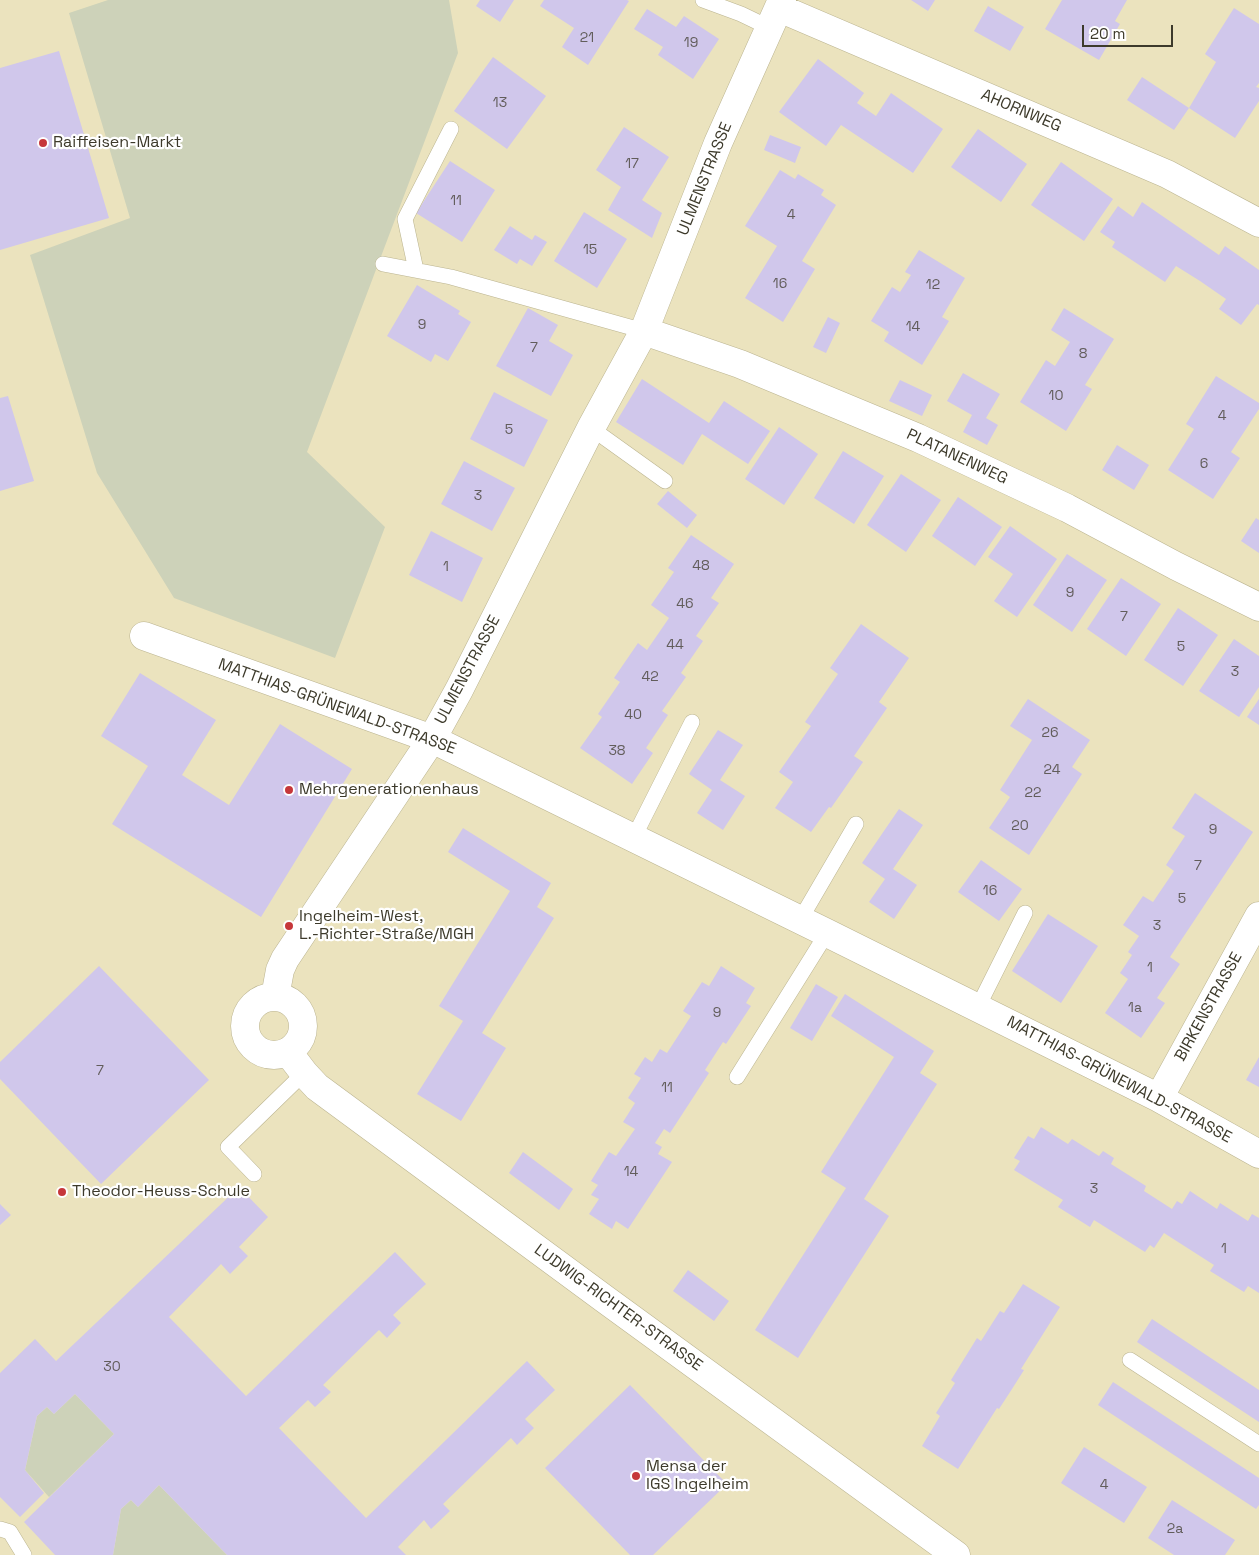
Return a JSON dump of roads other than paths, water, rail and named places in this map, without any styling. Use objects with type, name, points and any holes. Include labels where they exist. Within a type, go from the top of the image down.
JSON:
[{"type":"street","name":"AHORNWEG","points":[[777,12],[1166,174],[1259,223]]},
{"type":"street","name":"ULMENSTRASSE","points":[[275,997],[280,970],[294,944],[432,740],[591,428],[644,331],[718,143],[777,12]]},
{"type":"street","name":"PLATANENWEG","points":[[644,331],[740,364],[918,438],[1067,508],[1176,566],[1259,607]]},
{"type":"street","name":"MATTHIAS-GRÜNEWALD-STRASSE","points":[[144,636],[432,740],[1159,1098],[1259,1154]]},
{"type":"street","name":"BIRKENSTRASSE","points":[[1159,1098],[1259,916]]},
{"type":"street","points":[[275,997],[289,1001],[297,1009],[302,1019],[303,1030],[296,1062],[262,1053],[250,1044],[245,1031],[247,1016],[250,1010],[259,1002],[275,997]]},
{"type":"street","name":"LUDWIG-RICHTER-STRASSE","points":[[296,1062],[318,1087],[956,1555]]},
{"type":"lane","points":[[703,0],[741,14],[777,12]]},
{"type":"lane","points":[[416,270],[405,219],[451,129]]},
{"type":"lane","points":[[383,264],[451,277],[644,331]]},
{"type":"lane","points":[[591,428],[665,481]]},
{"type":"lane","points":[[633,839],[692,722]]},
{"type":"lane","points":[[800,920],[856,824]]},
{"type":"lane","points":[[978,1008],[1025,913]]},
{"type":"lane","points":[[737,1077],[827,933]]},
{"type":"lane","points":[[254,1174],[228,1147],[296,1062]]},
{"type":"lane","points":[[1130,1360],[1259,1444]]},
{"type":"lane","points":[[0,1529],[10,1532],[24,1555]]},
{"type":"place","name":"Raiffeisen-Markt","points":[[43,143]]},
{"type":"place","name":"Mehrgenerationenhaus","points":[[289,790]]},
{"type":"place","name":"Ingelheim-West, L.-Richter-Straße/MGH","points":[[289,926]]},
{"type":"place","name":"Theodor-Heuss-Schule","points":[[62,1192]]},
{"type":"place","name":"Mensa der IGS Ingelheim","points":[[636,1476]]}]
